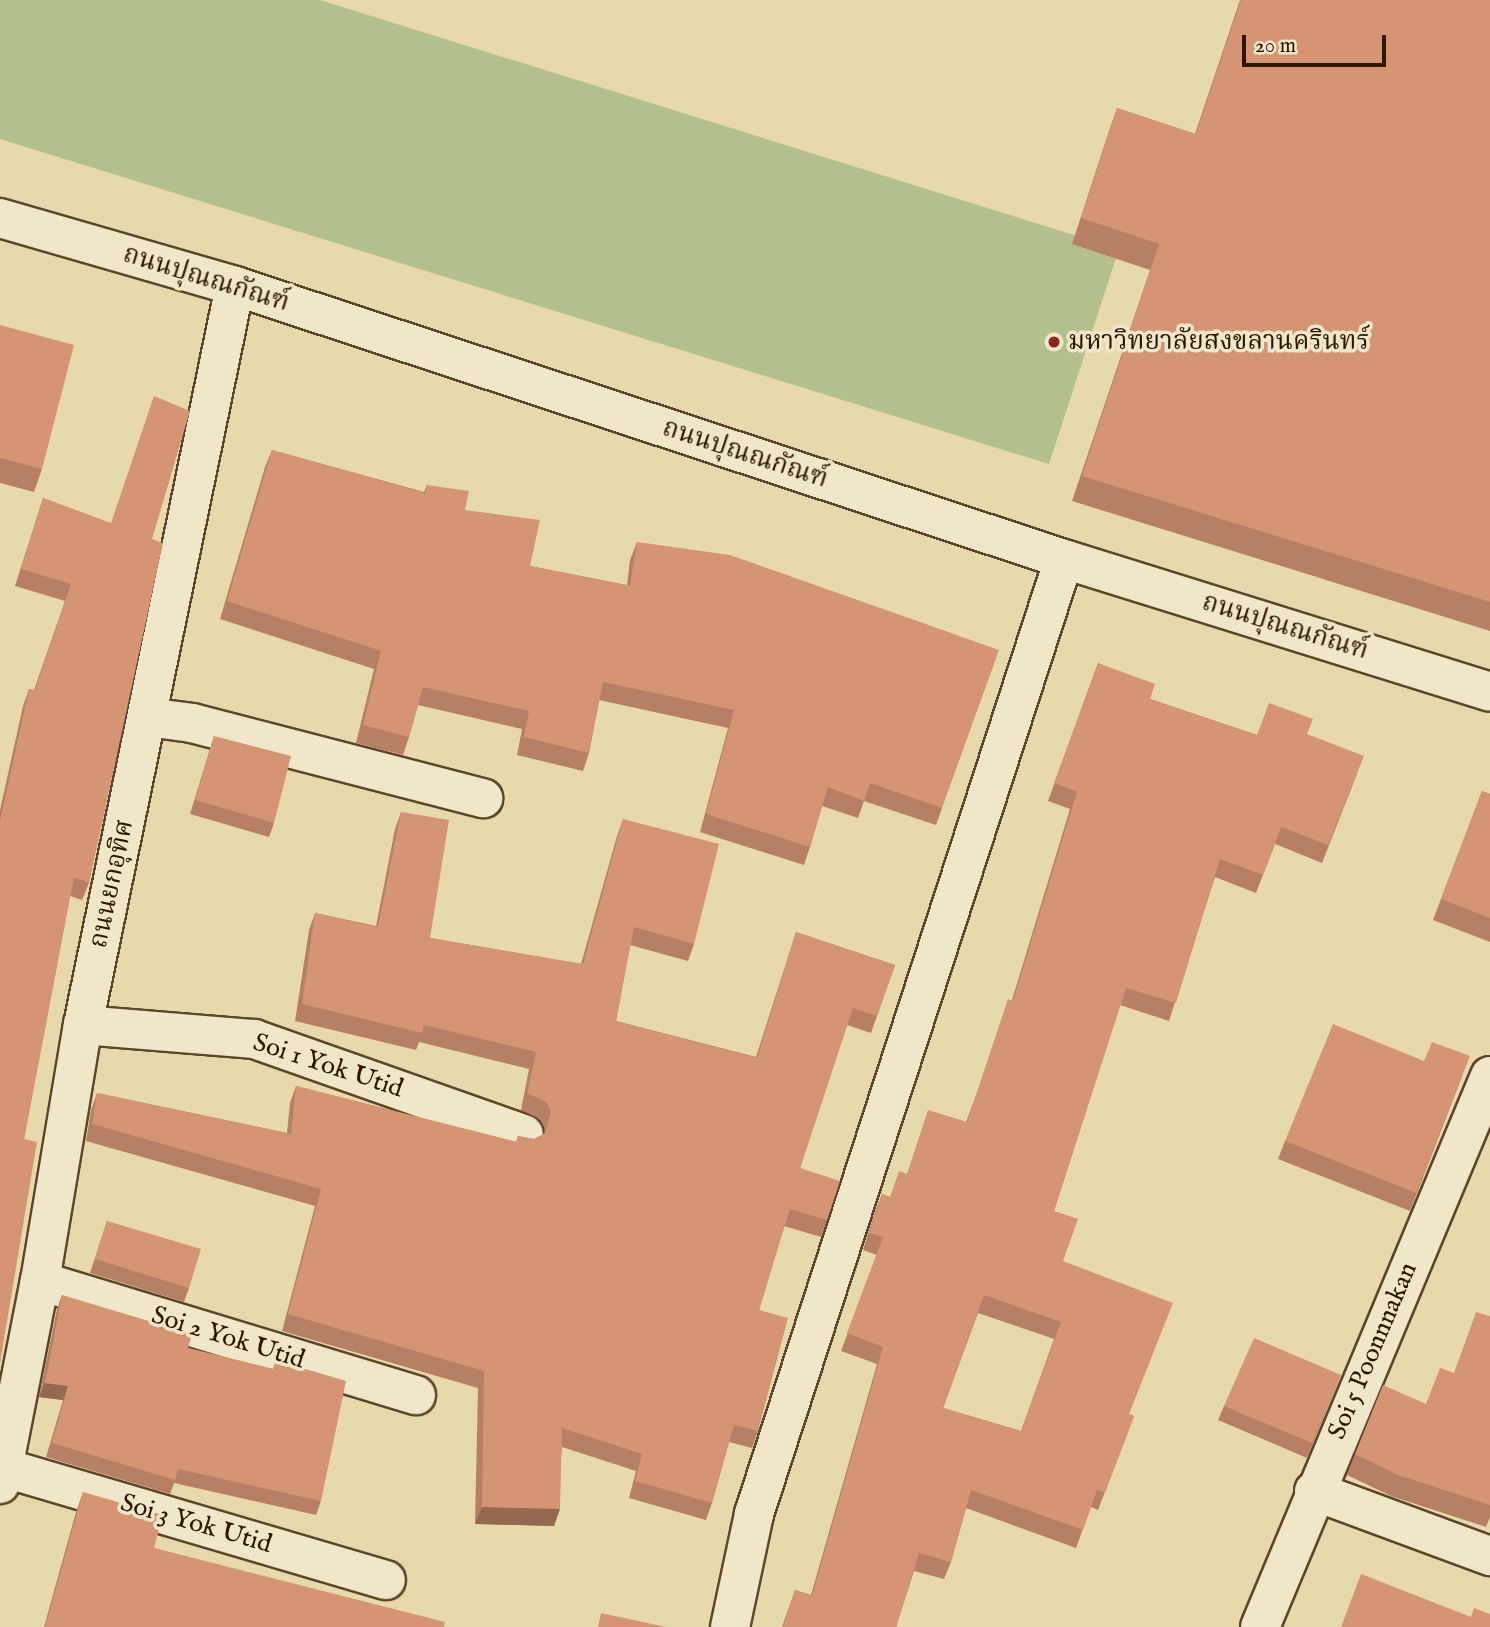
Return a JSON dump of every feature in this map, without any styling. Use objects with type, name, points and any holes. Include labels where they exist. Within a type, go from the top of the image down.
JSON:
[{"type":"street","name":"ถนนปุณณกัณฑ์","points":[[0,218],[235,286],[1064,559],[1490,692]]},
{"type":"street","name":"ถนนยกอุทิศ","points":[[2,1476],[40,1280],[83,1024],[235,286]]},
{"type":"street","points":[[730,1627],[754,1514],[1064,559]]},
{"type":"street","points":[[147,717],[192,723],[483,798]]},
{"type":"street","name":"Soi 1 Yok Utid","points":[[83,1024],[254,1039],[524,1133]]},
{"type":"street","name":"Soi 5 Poonnnakan","points":[[1260,1627],[1314,1491],[1490,1076]]},
{"type":"street","name":"Soi 2 Yok Utid","points":[[40,1280],[416,1395]]},
{"type":"street","name":"Soi 3 Yok Utid","points":[[2,1476],[386,1580]]},
{"type":"street","points":[[1314,1491],[1490,1556]]},
{"type":"green space","points":[[0,0],[320,0],[1119,249],[1049,464],[0,139]]},
{"type":"building","points":[[1241,0],[1490,0],[1490,602],[1082,476],[1159,244],[1081,218],[1117,108],[1196,134]]},
{"type":"building","points":[[0,325],[74,345],[42,469],[0,458]]},
{"type":"building","points":[[154,396],[190,411],[152,539],[163,543],[89,883],[74,877],[24,1139],[37,1142],[0,1363],[0,821],[29,689],[35,690],[71,584],[21,569],[43,498],[111,523]]},
{"type":"building","points":[[272,450],[425,493],[427,485],[469,491],[465,510],[540,520],[530,566],[630,586],[637,542],[730,555],[999,650],[942,808],[870,783],[864,801],[828,787],[810,847],[706,814],[734,710],[603,682],[589,753],[524,737],[529,711],[423,687],[409,737],[363,725],[381,651],[227,601]]},
{"type":"building","points":[[1098,663],[1155,684],[1150,699],[1257,735],[1269,703],[1313,719],[1307,734],[1364,756],[1328,845],[1281,827],[1263,875],[1220,859],[1176,1003],[1126,988],[1054,1211],[1078,1219],[1063,1261],[1173,1303],[1129,1414],[1134,1416],[1105,1493],[1097,1490],[1083,1530],[971,1490],[951,1562],[919,1553],[896,1627],[783,1627],[795,1590],[812,1596],[883,1347],[847,1333],[883,1237],[869,1233],[882,1194],[890,1197],[899,1171],[907,1174],[928,1110],[967,1122],[1008,999],[1013,1001],[1077,792],[1054,783]],"holes":[[[984,1295],[1061,1322],[1021,1431],[943,1408]]]},
{"type":"building","points":[[214,736],[291,756],[274,823],[195,800]]},
{"type":"building","points":[[1482,791],[1490,794],[1490,918],[1441,899]]},
{"type":"building","points":[[401,812],[449,820],[430,938],[583,964],[623,819],[719,844],[694,944],[634,927],[616,1021],[757,1058],[796,932],[895,965],[877,1016],[853,1008],[800,1168],[840,1181],[827,1220],[790,1209],[759,1310],[788,1318],[758,1431],[734,1425],[712,1503],[635,1481],[642,1454],[562,1428],[560,1509],[482,1507],[484,1371],[288,1314],[321,1189],[92,1124],[97,1093],[291,1134],[296,1086],[517,1142],[518,1136],[534,1139],[545,1133],[551,1112],[546,1102],[527,1093],[536,1052],[424,1025],[422,1033],[302,1004],[315,913],[378,927]]},
{"type":"building","points":[[1333,1024],[1424,1061],[1432,1042],[1470,1056],[1416,1193],[1285,1141]]},
{"type":"building","points":[[107,1221],[201,1249],[189,1288],[95,1259]]},
{"type":"building","points":[[62,1295],[192,1334],[188,1348],[273,1369],[276,1360],[346,1381],[321,1501],[178,1469],[175,1480],[52,1443],[68,1386],[45,1383]]},
{"type":"building","points":[[1476,1312],[1490,1316],[1490,1505],[1398,1475],[1355,1454],[1383,1385],[1426,1404],[1440,1368],[1454,1373]]},
{"type":"building","points":[[1254,1338],[1341,1375],[1312,1443],[1224,1406]]},
{"type":"building","points":[[83,1492],[163,1515],[154,1548],[445,1622],[444,1627],[45,1627]]},
{"type":"building","points":[[1361,1574],[1471,1617],[1474,1608],[1490,1614],[1490,1627],[1341,1627]]},
{"type":"building","points":[[601,1613],[666,1627],[598,1627]]},
{"type":"place","name":"มหาวิทยาลัยสงขลานครินทร์","points":[[1054,342]]}]
